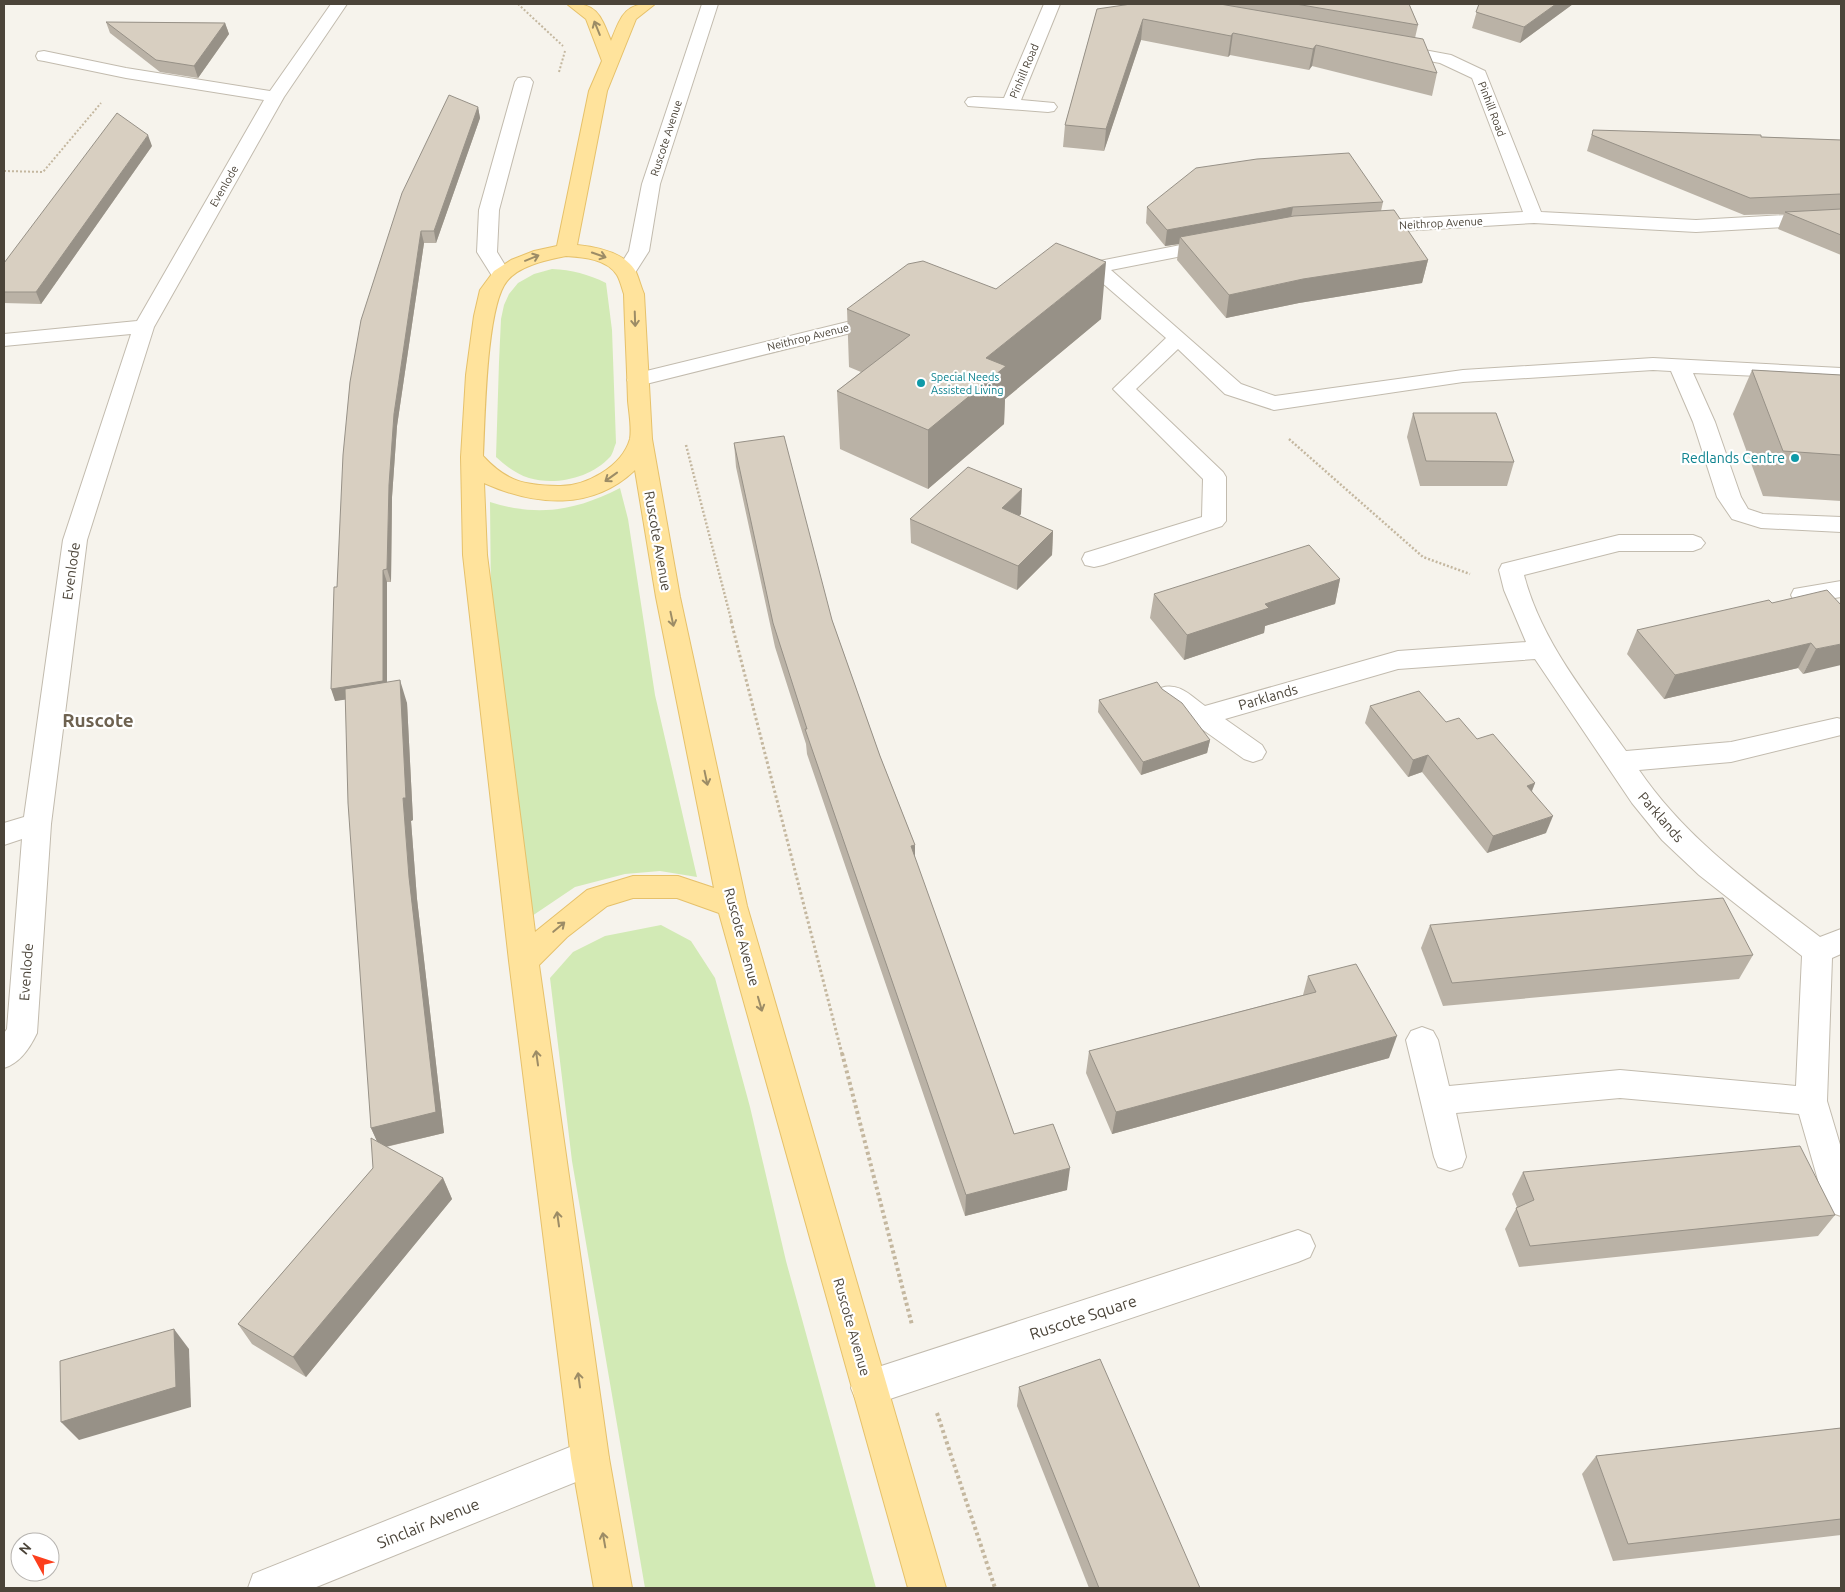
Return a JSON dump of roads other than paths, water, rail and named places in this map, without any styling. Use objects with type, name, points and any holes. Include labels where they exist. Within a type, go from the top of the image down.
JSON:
[{"type":"main road","points":[[575,4],[611,7],[638,4]]},
{"type":"main road","points":[[575,4],[593,17],[610,60]]},
{"type":"main road","points":[[566,250],[596,99],[610,60],[630,16],[647,4]]},
{"type":"main road","points":[[613,1588],[590,1458],[524,961],[475,555],[472,457],[477,375],[484,316],[490,290],[501,275],[518,264],[541,255],[566,250],[591,252],[612,260],[626,272]]},
{"type":"main road","name":"Ruscote Avenue","points":[[626,272],[634,294],[641,439],[668,597],[732,906],[927,1588]]},
{"type":"main road","points":[[472,457],[490,477],[512,487],[538,493],[571,494],[603,483],[626,466],[641,439]]},
{"type":"main road","points":[[524,961],[557,929],[597,898],[633,887],[678,887],[732,906]]},
{"type":"street","name":"Evenlode","points":[[4,1055],[22,1033],[37,824],[75,540],[144,327],[274,97],[339,4]]},
{"type":"street","name":"Ruscote Avenue","points":[[626,272],[639,251],[651,184],[710,4]]},
{"type":"street","name":"Pinhill Road","points":[[974,102],[1010,104],[1052,4]]},
{"type":"street","name":"Pinhill Road","points":[[1377,46],[1445,59],[1479,75],[1534,217]]},
{"type":"street","points":[[44,56],[126,73],[274,97]]},
{"type":"street","points":[[501,275],[487,252],[489,210],[524,82]]},
{"type":"street","points":[[1010,104],[1048,107]]},
{"type":"street","name":"Neithrop Avenue","points":[[1349,228],[1534,217],[1696,226],[1841,218]]},
{"type":"street","points":[[1049,278],[1096,266],[1232,241]]},
{"type":"street","points":[[1096,266],[1178,338],[1232,389],[1274,403],[1463,376],[1653,364],[1841,374]]},
{"type":"street","name":"Neithrop Avenue","points":[[638,380],[898,315]]},
{"type":"street","points":[[4,340],[144,327]]},
{"type":"street","points":[[1094,559],[1214,521],[1215,476],[1124,389],[1178,338]]},
{"type":"street","points":[[1679,365],[1704,422],[1729,497],[1740,514],[1761,521],[1841,524]]},
{"type":"street","name":"Parklands","points":[[1693,543],[1619,542],[1513,580],[1542,650],[1642,796],[1672,832],[1710,867],[1829,946],[1811,1101],[1841,1201]]},
{"type":"street","points":[[1802,595],[1841,589]]},
{"type":"street","name":"Parklands","points":[[1202,716],[1398,660],[1542,650]]},
{"type":"street","points":[[1170,694],[1253,752]]},
{"type":"street","points":[[1618,762],[1731,752],[1837,727]]},
{"type":"street","points":[[4,834],[37,824]]},
{"type":"street","points":[[1422,1040],[1450,1157]]},
{"type":"street","points":[[1437,1101],[1620,1084],[1811,1101]]},
{"type":"street","name":"Ruscote Square","points":[[869,1388],[1298,1246]]},
{"type":"street","name":"Sinclair Avenue","points":[[267,1588],[590,1458]]},
{"type":"place","name":"Special Needs Assisted Living","points":[[921,383]]},
{"type":"place","name":"Redlands Centre","points":[[1795,458]]},
{"type":"district","name":"Ruscote","points":[[98,720]]}]
